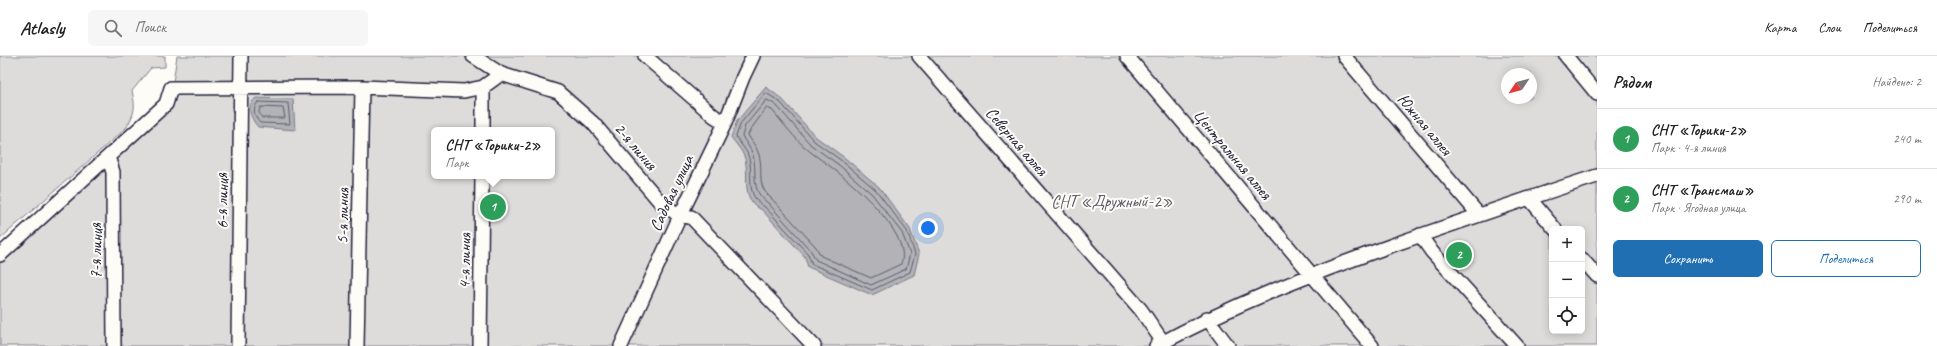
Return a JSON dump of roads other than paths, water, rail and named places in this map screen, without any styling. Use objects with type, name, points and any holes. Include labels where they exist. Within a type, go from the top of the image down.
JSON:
[{"type":"street","name":"6-я линия","points":[[238,346],[241,56]]},
{"type":"street","name":"2-я линия","points":[[473,56],[501,74],[558,92],[593,123],[661,203],[680,216],[691,217],[814,346]]},
{"type":"street","points":[[645,56],[714,116],[725,123]]},
{"type":"street","name":"Садовая улица","points":[[621,346],[680,216],[725,123],[753,56]]},
{"type":"street","name":"Северная аллея","points":[[919,56],[1141,310],[1160,344]]},
{"type":"street","name":"Центральная аллея","points":[[1127,56],[1313,274],[1343,313],[1372,346]]},
{"type":"street","name":"Южная аллея","points":[[1344,56],[1479,215]]},
{"type":"street","points":[[1566,56],[1597,94]]},
{"type":"street","points":[[0,255],[166,104],[171,88],[241,89],[362,87],[464,91],[483,87],[501,74]]},
{"type":"street","name":"5-я линия","points":[[357,346],[362,87]]},
{"type":"street","points":[[483,87],[483,127]]},
{"type":"street","name":"7-я линия","points":[[108,157],[113,172],[114,346]]},
{"type":"street","points":[[1160,344],[1207,318],[1313,274],[1479,215],[1597,176]]},
{"type":"street","name":"4-я линия","points":[[480,346],[482,179]]},
{"type":"street","points":[[1529,198],[1552,226]]},
{"type":"street","points":[[1420,236],[1432,252],[1517,346]]},
{"type":"street","points":[[1585,262],[1597,276]]},
{"type":"street","points":[[1207,318],[1228,346]]},
{"type":"water","points":[[766,87],[782,99],[816,137],[845,158],[879,187],[910,229],[919,254],[914,275],[872,295],[808,267],[805,257],[750,199],[744,156],[740,148],[731,137],[737,121]]},
{"type":"water","points":[[256,98],[293,99],[295,130],[258,127],[250,112],[251,105]]},
{"type":"place","name":"СНТ «Торики-2»","points":[[493,207]]},
{"type":"place","name":"СНТ «Трансмаш»","points":[[1459,255]]},
{"type":"park label","name":"СНТ «Дружный-2»","points":[[1112,201]]}]
